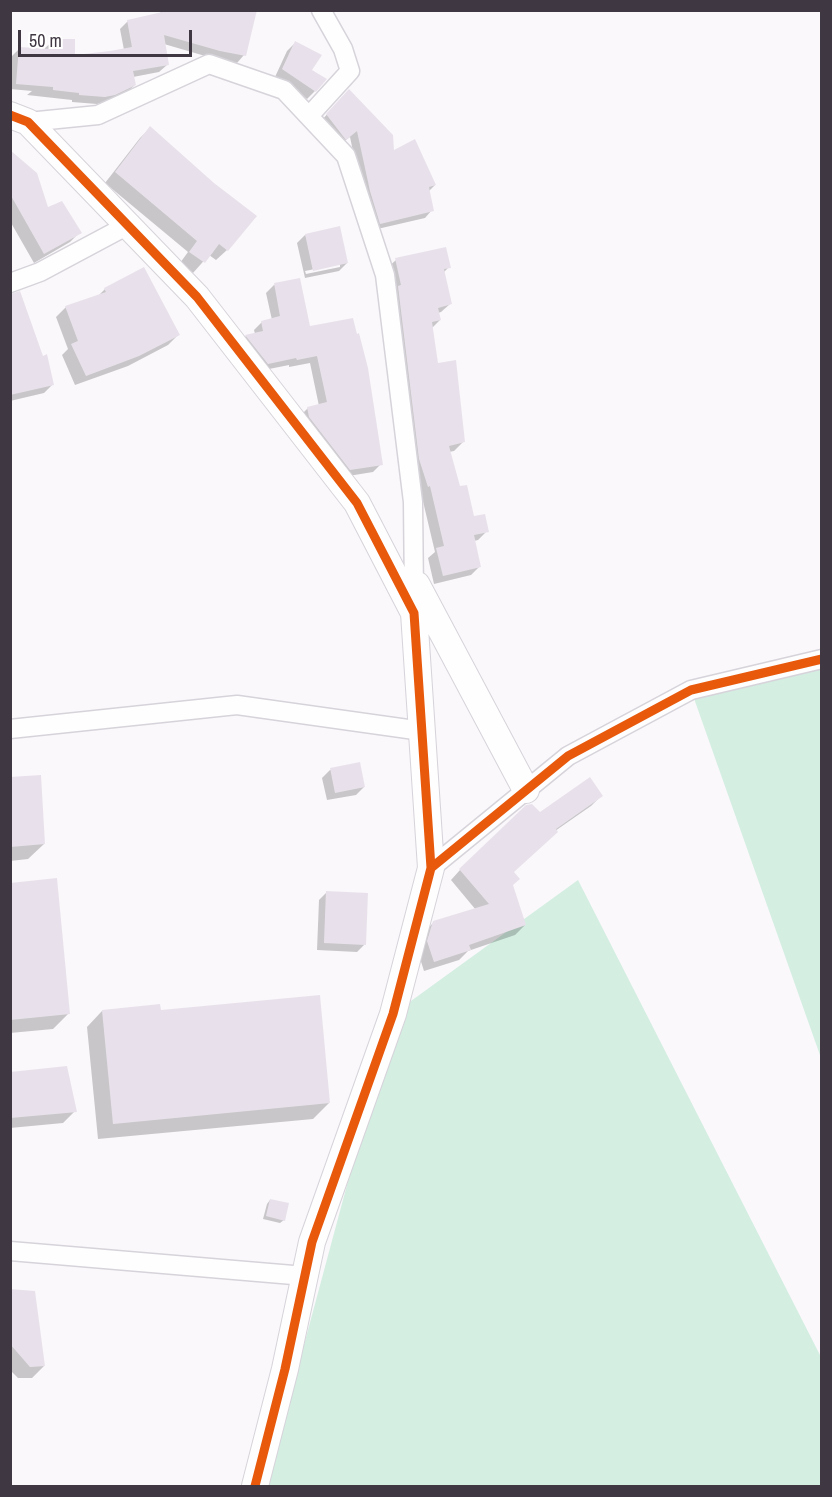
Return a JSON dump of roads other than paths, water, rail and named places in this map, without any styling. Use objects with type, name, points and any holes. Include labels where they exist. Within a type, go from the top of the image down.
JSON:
[{"type":"street","points":[[309,116],[350,71],[344,49],[321,10]]},
{"type":"street","points":[[19,118],[98,115],[208,64],[285,90],[346,156],[385,275],[412,502],[414,613],[431,868],[393,1014],[312,1242],[285,1369],[255,1486]]},
{"type":"street","points":[[19,118],[198,297],[357,503],[414,613]]},
{"type":"street","points":[[10,283],[40,272],[128,225]]},
{"type":"street","points":[[414,579],[526,790]]},
{"type":"street","points":[[431,868],[568,756],[691,690],[822,659]]},
{"type":"street","points":[[10,729],[237,705],[422,731]]},
{"type":"street","points":[[10,1251],[305,1276]]}]
